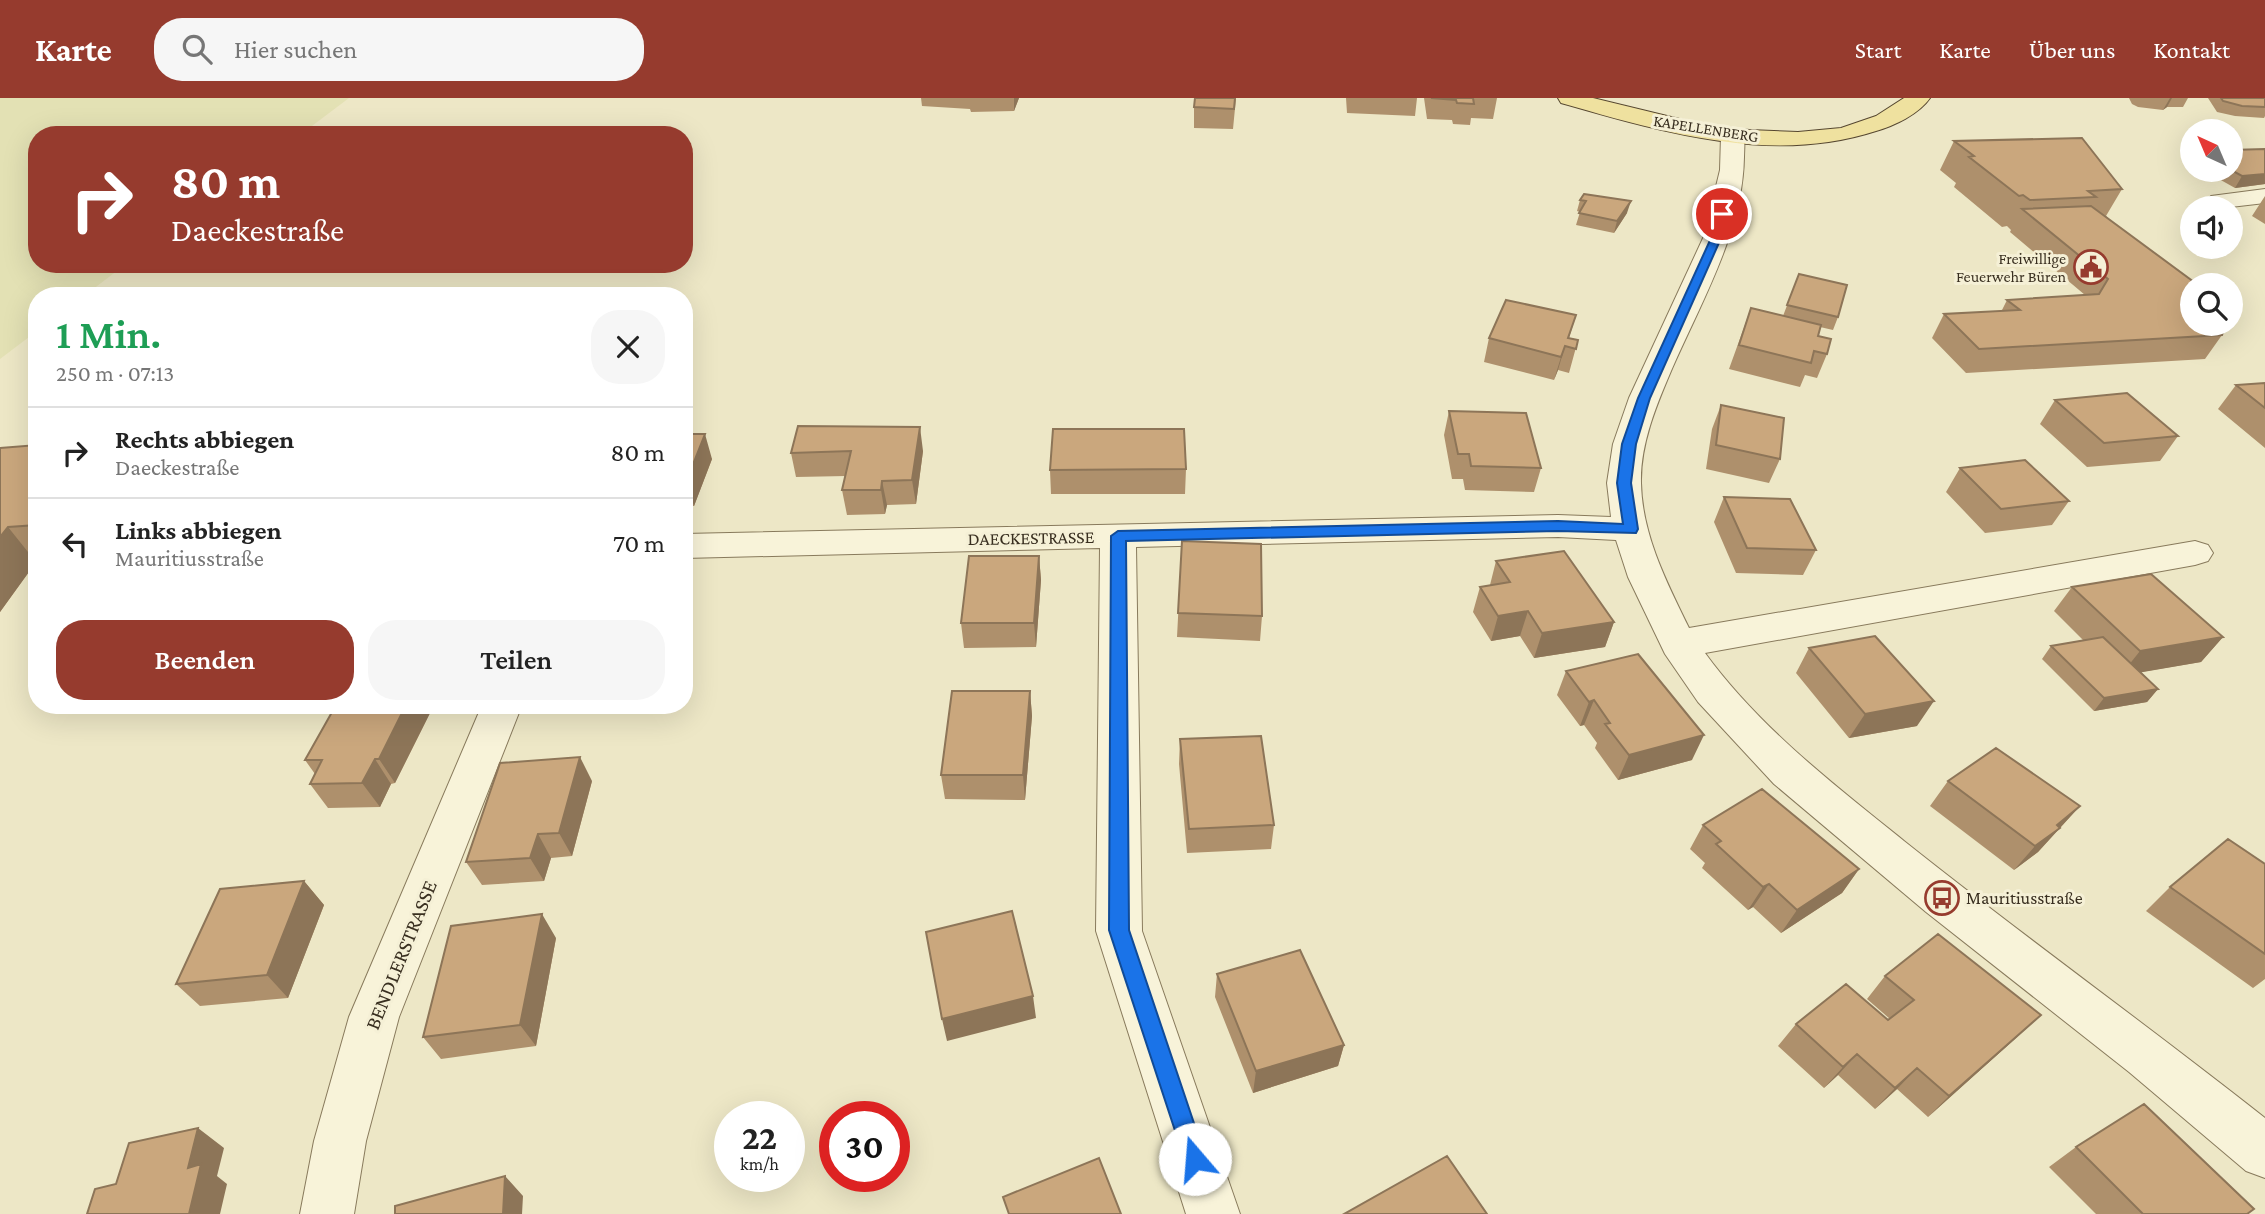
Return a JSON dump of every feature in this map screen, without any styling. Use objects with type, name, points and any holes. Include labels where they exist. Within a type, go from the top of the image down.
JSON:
[{"type":"main road","name":"KAPELLENBERG","points":[[1569,98],[1683,128],[1733,136],[1786,138],[1847,133],[1891,120],[1919,98]]},
{"type":"street","points":[[1733,136],[1732,170],[1717,236],[1644,398],[1629,444],[1624,483],[1630,529],[1646,577],[1678,644],[1712,692],[1790,772],[1942,898],[2147,1055],[2265,1152]]},
{"type":"street","points":[[2243,198],[2265,196]]},
{"type":"street","name":"DAECKESTRASSE","points":[[693,546],[1558,526],[1630,529]]},
{"type":"street","points":[[1118,536],[1119,930],[1213,1214]]},
{"type":"street","points":[[1678,644],[2194,553]]},
{"type":"street","name":"BENDLERSTRASSE","points":[[327,1214],[340,1140],[374,1017],[498,714]]},
{"type":"shaded area","points":[[0,98],[349,98],[312,126],[28,126],[28,273],[114,273],[96,287],[28,287],[28,338],[0,359]]},
{"type":"building","points":[[1195,98],[1235,98],[1234,109],[1194,107]]},
{"type":"building","points":[[1431,98],[1473,98],[1474,104],[1457,103],[1456,100]]},
{"type":"building","points":[[2221,98],[2265,98],[2265,107],[2242,106]]},
{"type":"building","points":[[2082,138],[2122,189],[2088,191],[2096,197],[2030,200],[2023,195],[2019,196],[1969,157],[1974,156],[1954,141]]},
{"type":"building","points":[[2265,149],[2265,174],[2244,176],[2244,150]]},
{"type":"building","points":[[1584,194],[1631,201],[1617,221],[1579,213],[1586,201],[1580,200]]},
{"type":"building","points":[[2091,206],[2182,273],[2180,336],[2205,336],[1979,349],[1944,314],[2020,310],[2007,300],[2099,294],[2108,279],[2022,209]]},
{"type":"building","points":[[1799,274],[1847,285],[1838,317],[1787,305]]},
{"type":"building","points":[[1506,300],[1576,315],[1568,338],[1578,340],[1576,349],[1565,346],[1561,357],[1489,338]]},
{"type":"building","points":[[1751,308],[1821,325],[1818,336],[1831,339],[1827,354],[1814,351],[1811,363],[1739,345]]},
{"type":"building","points":[[2265,383],[2265,408],[2236,385]]},
{"type":"building","points":[[2127,393],[2178,436],[2104,443],[2055,400]]},
{"type":"building","points":[[1721,405],[1784,418],[1780,459],[1716,445]]},
{"type":"building","points":[[1449,411],[1526,413],[1541,468],[1471,466],[1469,454],[1458,454]]},
{"type":"building","points":[[798,426],[920,427],[912,480],[882,481],[881,490],[842,490],[851,451],[791,453]]},
{"type":"building","points":[[1053,429],[1184,429],[1186,469],[1050,470]]},
{"type":"building","points":[[693,434],[705,434],[693,464]]},
{"type":"building","points":[[28,446],[28,526],[8,527],[0,537],[0,448]]},
{"type":"building","points":[[2025,460],[2069,501],[2001,509],[1960,468]]},
{"type":"building","points":[[1724,497],[1790,499],[1816,550],[1747,548]]},
{"type":"building","points":[[1182,541],[1261,544],[1262,616],[1178,613]]},
{"type":"building","points":[[1564,551],[1614,622],[1542,633],[1528,611],[1498,616],[1480,587],[1510,582],[1496,561]]},
{"type":"building","points":[[969,556],[1039,556],[1034,623],[961,623]]},
{"type":"building","points":[[2151,574],[2223,637],[2140,651],[2072,587]]},
{"type":"building","points":[[1875,636],[1934,701],[1865,714],[1809,648]]},
{"type":"building","points":[[2103,637],[2158,689],[2104,698],[2051,646]]},
{"type":"building","points":[[1638,654],[1704,735],[1629,755],[1605,724],[1610,723],[1594,700],[1589,702],[1566,671]]},
{"type":"building","points":[[952,691],[1030,691],[1023,775],[941,775]]},
{"type":"building","points":[[331,714],[402,714],[379,759],[375,759],[362,783],[310,784],[322,760],[305,760]]},
{"type":"building","points":[[1261,736],[1274,825],[1189,829],[1180,739]]},
{"type":"building","points":[[1996,748],[2080,806],[2057,825],[2060,828],[2035,846],[1948,781]]},
{"type":"building","points":[[580,757],[559,833],[538,834],[530,858],[466,862],[500,763]]},
{"type":"building","points":[[1762,789],[1859,869],[1797,910],[1769,884],[1763,887],[1716,844],[1721,841],[1703,825]]},
{"type":"building","points":[[2228,839],[2265,864],[2265,954],[2170,887]]},
{"type":"building","points":[[304,881],[267,975],[176,984],[220,889]]},
{"type":"building","points":[[1012,911],[1033,996],[942,1019],[926,932]]},
{"type":"building","points":[[542,914],[520,1025],[423,1037],[451,926]]},
{"type":"building","points":[[1938,934],[2041,1015],[1949,1096],[1917,1068],[1895,1088],[1857,1054],[1843,1067],[1796,1024],[1846,984],[1888,1020],[1914,1000],[1885,976]]},
{"type":"building","points":[[1300,950],[1344,1045],[1256,1071],[1217,974]]},
{"type":"building","points":[[2144,1104],[2254,1209],[2247,1214],[2143,1214],[2076,1147]]},
{"type":"building","points":[[198,1128],[188,1168],[201,1164],[189,1214],[87,1214],[95,1189],[116,1184],[129,1143]]},
{"type":"building","points":[[1447,1156],[1487,1214],[1344,1214]]},
{"type":"building","points":[[1099,1158],[1121,1214],[1009,1214],[1003,1197]]},
{"type":"building","points":[[505,1176],[503,1214],[395,1214],[395,1206]]},
{"type":"place","name":"Freiwillige Feuerwehr Büren","points":[[2091,267]]},
{"type":"place","name":"Mauritiusstraße","points":[[1942,898]]},
{"type":"route","points":[[1195,1159],[1119,930],[1118,536],[1558,526],[1630,529],[1624,483],[1629,444],[1644,398],[1717,236],[1722,214]]}]
